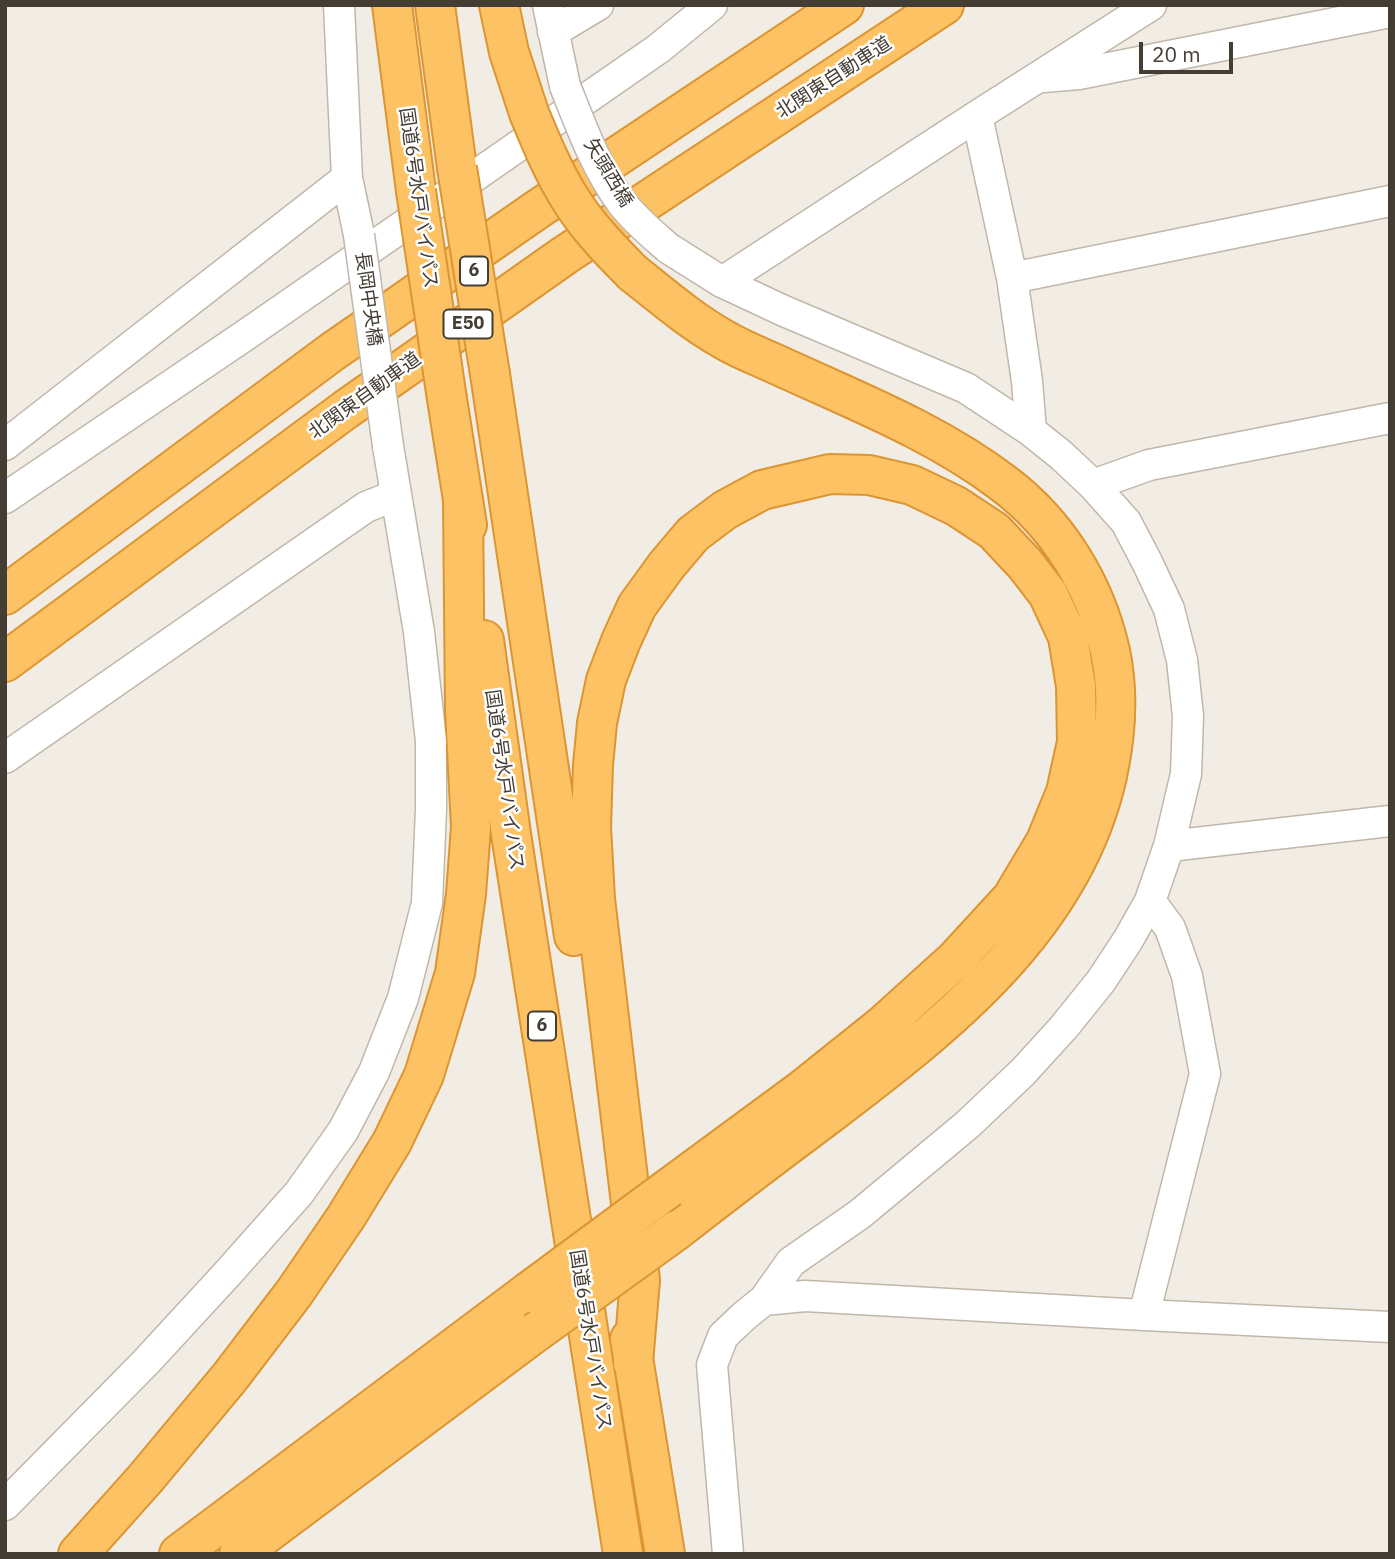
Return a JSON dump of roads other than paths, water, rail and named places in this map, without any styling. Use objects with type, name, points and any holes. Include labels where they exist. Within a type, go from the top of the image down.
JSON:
[{"type":"highway","name":"国道6号水戸バイパス","points":[[392,5],[416,191],[511,834],[623,1554]]},
{"type":"highway","name":"国道6号水戸バイパス","points":[[435,5],[457,168],[569,896],[634,1363],[665,1554]]},
{"type":"highway","points":[[239,1554],[677,1230],[901,1059],[992,978],[1030,934],[1082,850],[1101,805],[1111,758],[1116,716],[1115,672],[1105,627],[1088,586],[1066,547],[1038,514],[1007,485],[971,459],[929,435],[724,340],[676,308],[633,273],[604,244],[569,198],[546,155],[509,52],[499,5]]},
{"type":"highway","name":"E50","points":[[5,595],[332,352],[538,209],[844,5]]},
{"type":"highway","name":"北関東自動車道","points":[[5,662],[345,410],[521,286],[944,5]]},
{"type":"highway","points":[[179,1554],[527,1293],[669,1188],[802,1090],[882,1026],[956,959],[1012,898],[1046,841],[1066,792],[1077,742],[1076,686],[1068,637],[1048,594],[1025,564],[993,531],[956,506],[912,485],[869,475],[830,474],[762,490],[725,510],[694,534],[666,566],[638,606],[606,680],[597,723],[591,827],[595,899],[640,1280],[634,1363]]},
{"type":"highway","points":[[78,1554],[230,1377],[295,1293],[392,1142],[424,1075],[455,973],[466,894],[471,827],[465,711],[463,499]]},
{"type":"street","name":"長岡中央橋","points":[[5,1505],[146,1362],[228,1273],[299,1193],[343,1131],[374,1072],[394,1023],[427,903],[432,810],[431,741],[419,632],[388,446],[359,235],[347,178],[339,5]]},
{"type":"street","points":[[551,19],[598,5]]},
{"type":"street","points":[[5,498],[658,49],[712,5]]},
{"type":"street","points":[[722,282],[1151,5]]},
{"type":"street","points":[[1037,78],[1079,75],[1390,12]]},
{"type":"street","name":"矢頭西橋","points":[[551,19],[565,86],[587,141],[622,203],[642,225],[668,248],[722,282],[966,388],[1031,431],[1093,485],[1126,522],[1169,609],[1182,660],[1188,716],[1186,774],[1169,846],[1150,901],[1101,981],[1023,1072],[967,1125],[860,1214],[791,1262],[764,1300],[723,1336],[712,1365],[728,1554]]},
{"type":"street","points":[[977,116],[1013,278],[1031,431]]},
{"type":"street","points":[[5,445],[347,178]]},
{"type":"street","points":[[1013,278],[1390,201]]},
{"type":"street","points":[[1093,485],[1149,465],[1390,418]]},
{"type":"street","points":[[5,758],[366,507],[396,495]]},
{"type":"street","points":[[1169,846],[1390,821]]},
{"type":"street","points":[[1144,1315],[1205,1074],[1186,976],[1170,928],[1150,901]]},
{"type":"street","points":[[764,1300],[805,1296],[1390,1327]]}]
